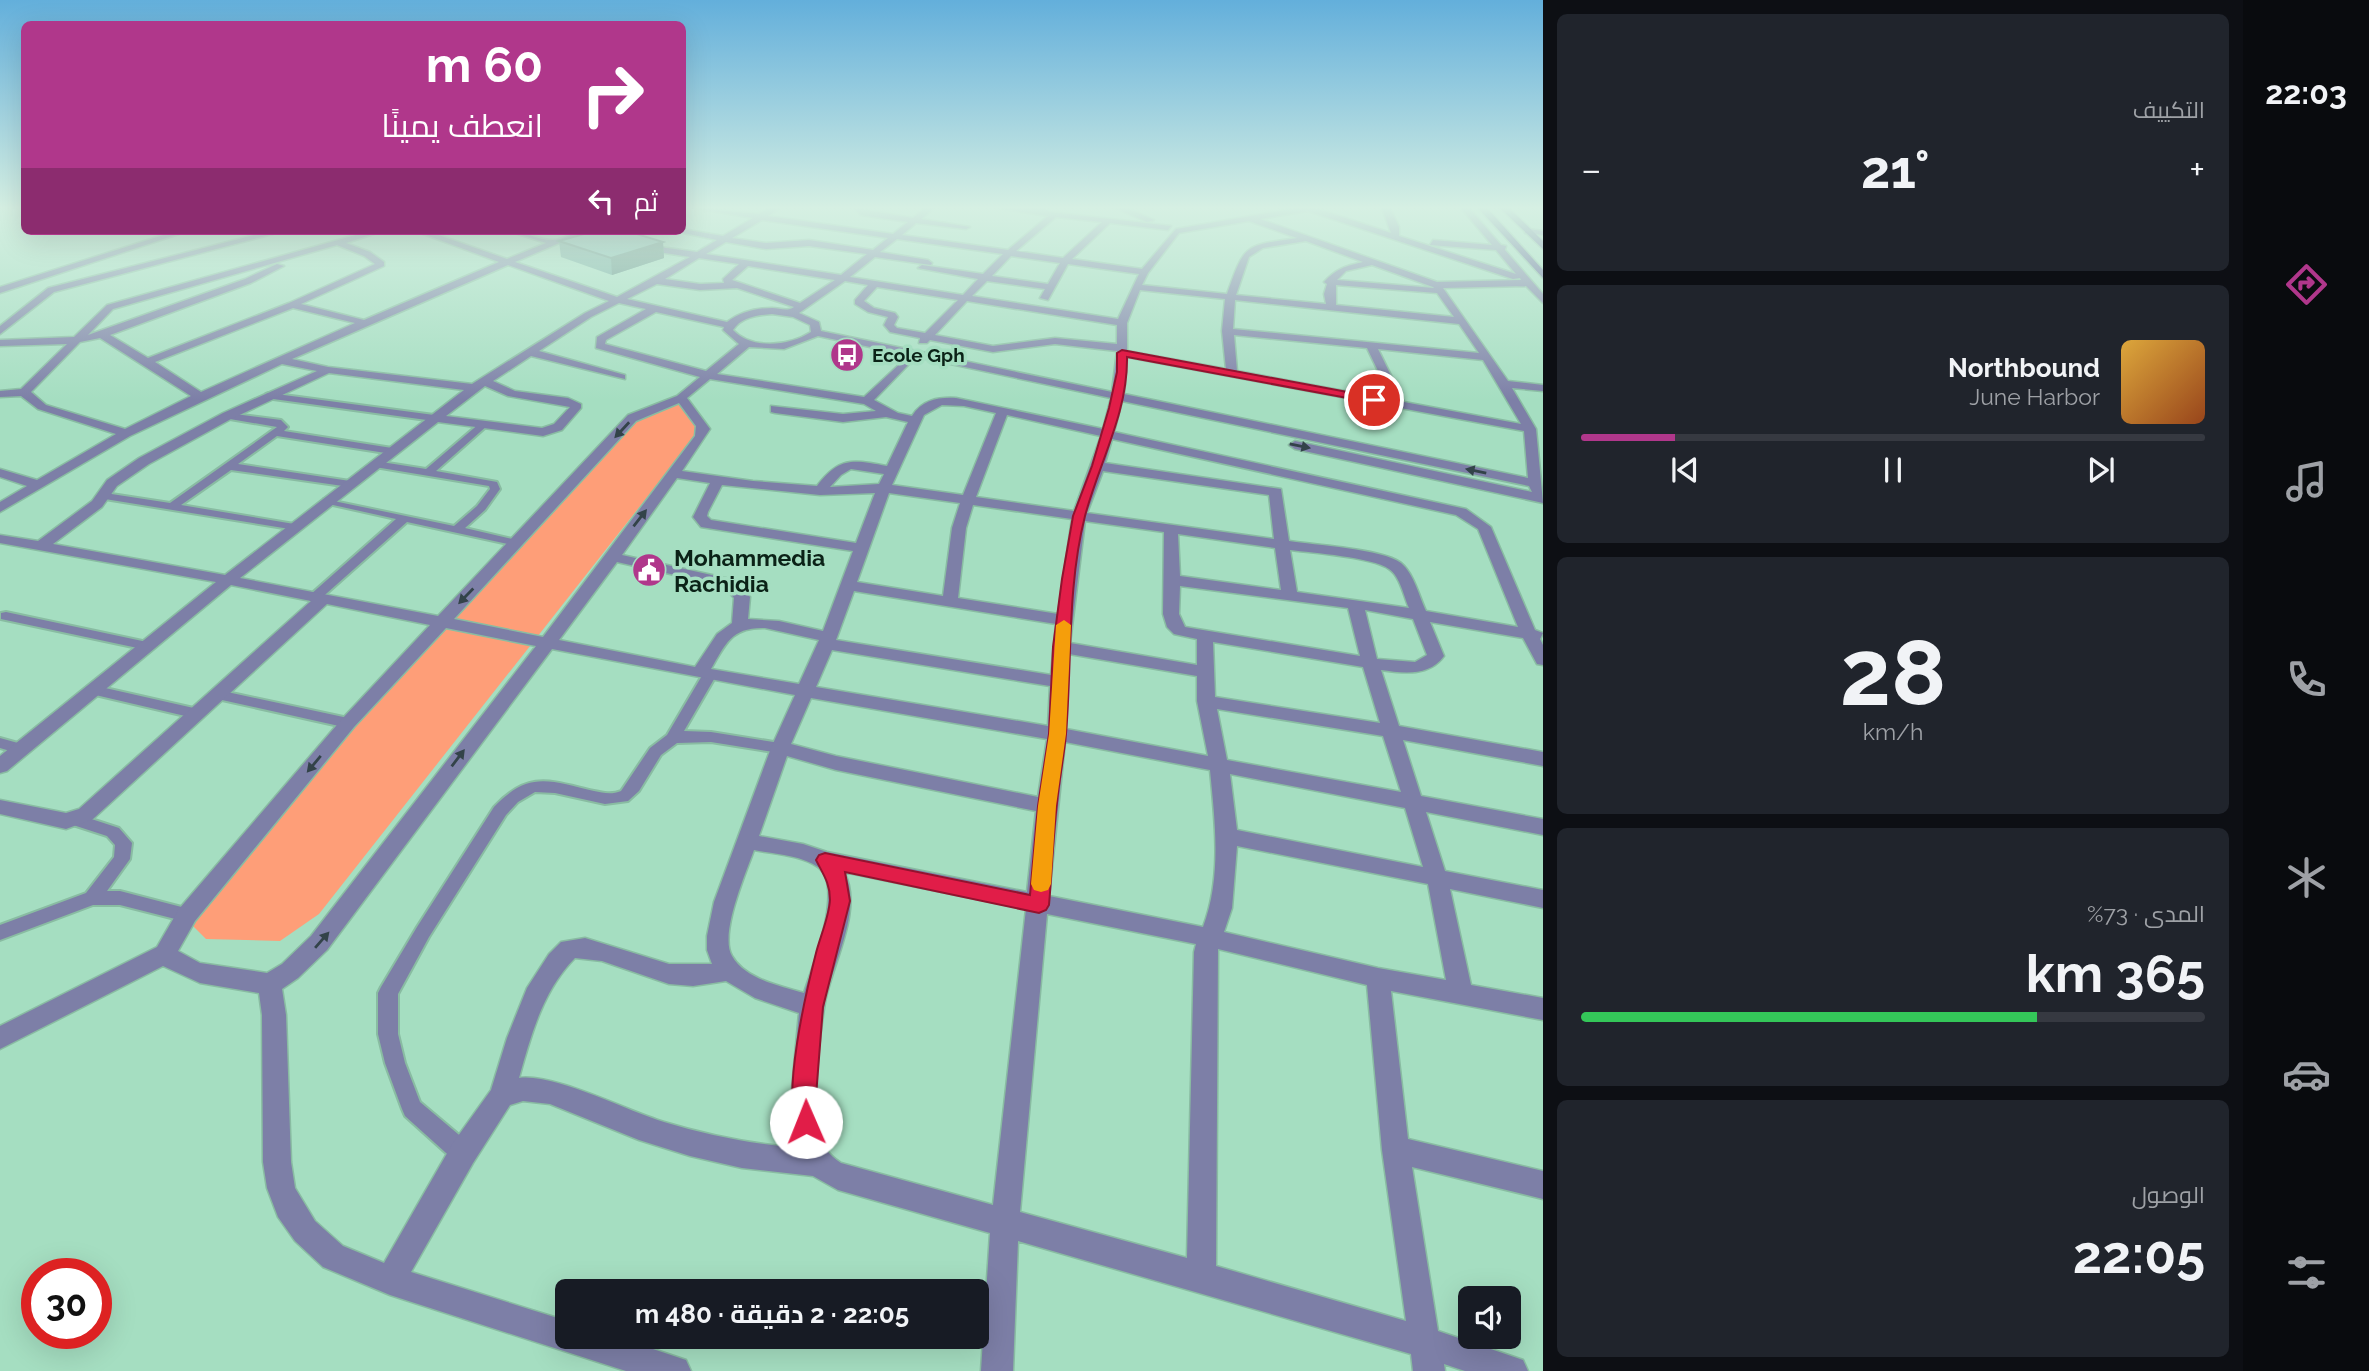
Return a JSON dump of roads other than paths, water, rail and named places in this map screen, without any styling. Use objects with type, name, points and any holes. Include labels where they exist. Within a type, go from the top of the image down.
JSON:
[{"type":"street","points":[[0,290],[55,272]]},
{"type":"street","points":[[0,331],[51,290],[121,272]]},
{"type":"street","points":[[210,272],[218,275]]},
{"type":"street","points":[[0,394],[24,392],[110,307],[229,272]]},
{"type":"street","points":[[0,343],[77,340],[101,335],[269,272]]},
{"type":"street","points":[[149,361],[292,305],[364,272]]},
{"type":"street","points":[[0,508],[126,433],[200,396],[485,272]]},
{"type":"street","points":[[537,272],[623,297],[733,323]]},
{"type":"street","points":[[558,272],[654,309],[733,323],[767,313],[791,314],[815,324],[816,333]]},
{"type":"street","points":[[0,766],[228,580],[434,418],[529,352],[671,272]]},
{"type":"street","points":[[734,286],[726,279],[735,272]]},
{"type":"street","points":[[800,272],[874,284],[914,275],[983,279],[1049,287]]},
{"type":"street","points":[[791,314],[851,272]]},
{"type":"street","points":[[909,272],[964,299],[1122,323]]},
{"type":"street","points":[[914,275],[918,272]]},
{"type":"street","points":[[775,409],[844,418],[877,407],[908,358],[990,272]]},
{"type":"street","points":[[1040,311],[1049,287],[1058,272]]},
{"type":"street","points":[[1113,272],[1230,299],[1463,321]]},
{"type":"street","points":[[997,1371],[1005,1222],[1047,806],[1057,734],[1064,620],[1079,516],[1098,466],[1116,403],[1122,372],[1122,323],[1145,272]]},
{"type":"street","points":[[1232,373],[1227,331],[1230,299],[1239,272]]},
{"type":"street","points":[[1329,282],[1340,272]]},
{"type":"street","points":[[801,342],[816,333],[908,358],[1541,493],[1530,429],[1487,356],[1438,288],[1399,272]]},
{"type":"street","points":[[1497,272],[1524,281]]},
{"type":"street","points":[[1517,272],[1543,300]]},
{"type":"street","points":[[656,281],[700,287],[734,286],[802,307]]},
{"type":"street","points":[[1329,282],[1438,288],[1524,281]]},
{"type":"street","points":[[1329,282],[1332,309]]},
{"type":"street","points":[[874,284],[860,297],[861,304],[891,314],[893,317],[889,325],[894,330],[1003,349],[1055,341],[1122,350],[1530,429]]},
{"type":"street","points":[[292,305],[366,323]]},
{"type":"street","points":[[654,309],[600,339],[600,346],[710,376],[877,407],[915,420]]},
{"type":"street","points":[[733,323],[728,330],[731,335],[747,343],[775,346],[801,342],[908,358]]},
{"type":"street","points":[[1227,331],[1487,356]]},
{"type":"street","points":[[101,335],[149,361],[200,396]]},
{"type":"street","points":[[0,1038],[165,954],[187,915],[348,723],[632,418],[681,398],[747,343]]},
{"type":"street","points":[[1371,346],[1400,405]]},
{"type":"street","points":[[529,352],[621,377]]},
{"type":"street","points":[[281,360],[328,370],[479,385],[512,394],[575,403],[577,406],[558,427],[543,432],[434,418]]},
{"type":"street","points":[[41,546],[75,523],[105,496],[112,483],[127,472],[227,416],[328,370]]},
{"type":"street","points":[[1504,384],[1543,388]]},
{"type":"street","points":[[24,392],[42,407],[126,433]]},
{"type":"street","points":[[165,954],[172,961],[203,972],[271,984],[290,971],[327,934],[545,643],[613,557],[704,429],[681,398]]},
{"type":"street","points":[[813,1007],[745,981],[721,960],[717,937],[722,915],[780,748],[827,640],[888,479],[920,409],[942,400],[964,402],[1461,512],[1484,527],[1536,635],[1543,660]]},
{"type":"street","points":[[949,602],[955,584],[957,533],[1003,410]]},
{"type":"street","points":[[820,491],[833,472],[844,466],[968,500],[1369,557],[1394,565],[1404,575],[1436,656],[1435,660],[1415,667],[1370,663],[1186,634],[1174,627],[1171,617],[1171,529]]},
{"type":"street","points":[[1098,466],[1276,492],[1290,487],[1302,477]]},
{"type":"street","points":[[0,473],[38,485]]},
{"type":"street","points":[[674,474],[718,481],[847,492],[888,479]]},
{"type":"street","points":[[718,481],[701,512],[700,517],[706,524],[862,548]]},
{"type":"street","points":[[1276,492],[1290,595]]},
{"type":"street","points":[[0,539],[228,580],[805,692],[1057,734],[1543,827]]},
{"type":"street","points":[[613,557],[729,583],[742,597],[740,624]]},
{"type":"street","points":[[1173,580],[1355,604],[1536,635]]},
{"type":"street","points":[[848,585],[1064,620]]},
{"type":"street","points":[[0,807],[59,820],[73,819],[101,802],[319,599]]},
{"type":"street","points":[[1355,604],[1370,663],[1437,878],[1461,994]]},
{"type":"street","points":[[705,673],[719,643],[740,624],[760,623],[827,640],[1059,682]]},
{"type":"street","points":[[1201,1277],[1205,1040],[1203,985],[1205,952],[1221,908],[1227,836],[1219,765],[1206,701],[1205,636]]},
{"type":"street","points":[[1061,647],[1206,672]]},
{"type":"street","points":[[1206,701],[1391,731],[1543,760]]},
{"type":"street","points":[[780,748],[836,763],[1047,806]]},
{"type":"street","points":[[1227,836],[1543,900]]},
{"type":"street","points":[[747,841],[1039,905],[1211,938],[1378,978],[1543,1009]]},
{"type":"street","points":[[825,860],[835,871],[840,901],[813,1007],[804,1096],[812,1153],[826,1171],[838,1177],[1201,1277],[1426,1356],[1512,1371]]},
{"type":"street","points":[[390,1280],[463,1153],[502,1095],[523,1027],[550,970],[569,949],[594,950],[664,973],[687,977],[710,976],[730,970]]},
{"type":"street","points":[[1378,978],[1396,1150],[1426,1356]]},
{"type":"street","points":[[271,984],[277,1162],[281,1188],[288,1208],[304,1231],[333,1257],[390,1280],[675,1371]]},
{"type":"street","points":[[502,1095],[513,1090],[534,1089],[575,1100],[614,1118],[662,1134],[773,1161],[820,1163]]},
{"type":"street","points":[[1396,1150],[1543,1185]]},
{"type":"lane","points":[[269,396],[434,418]]},
{"type":"lane","points":[[173,506],[283,427],[278,422],[227,416]]},
{"type":"lane","points":[[428,473],[484,425]]},
{"type":"lane","points":[[276,433],[392,451]]},
{"type":"lane","points":[[376,464],[488,482],[495,487],[481,508],[456,530]]},
{"type":"lane","points":[[228,466],[350,484]]},
{"type":"lane","points":[[105,496],[296,527]]},
{"type":"lane","points":[[328,501],[517,543]]},
{"type":"lane","points":[[319,599],[404,519]]},
{"type":"lane","points":[[6,617],[146,646]]},
{"type":"lane","points":[[673,738],[705,673]]},
{"type":"lane","points":[[92,691],[198,714]]},
{"type":"lane","points":[[218,695],[348,723]]},
{"type":"lane","points":[[463,1153],[412,1109],[402,1085],[388,1034],[388,993],[500,811],[515,793],[527,787],[541,785],[600,798],[623,797],[634,788],[654,754],[673,738],[700,737],[780,748]]},
{"type":"lane","points":[[0,743],[20,749]]},
{"type":"lane","points":[[73,819],[113,832],[124,843],[122,859],[92,898]]},
{"type":"lane","points":[[0,933],[92,898],[120,898],[187,915]]},
{"type":"place","name":"Ecole Gph","points":[[847,355]]},
{"type":"place","name":"Mohammedia Rachidia","points":[[649,570]]}]
